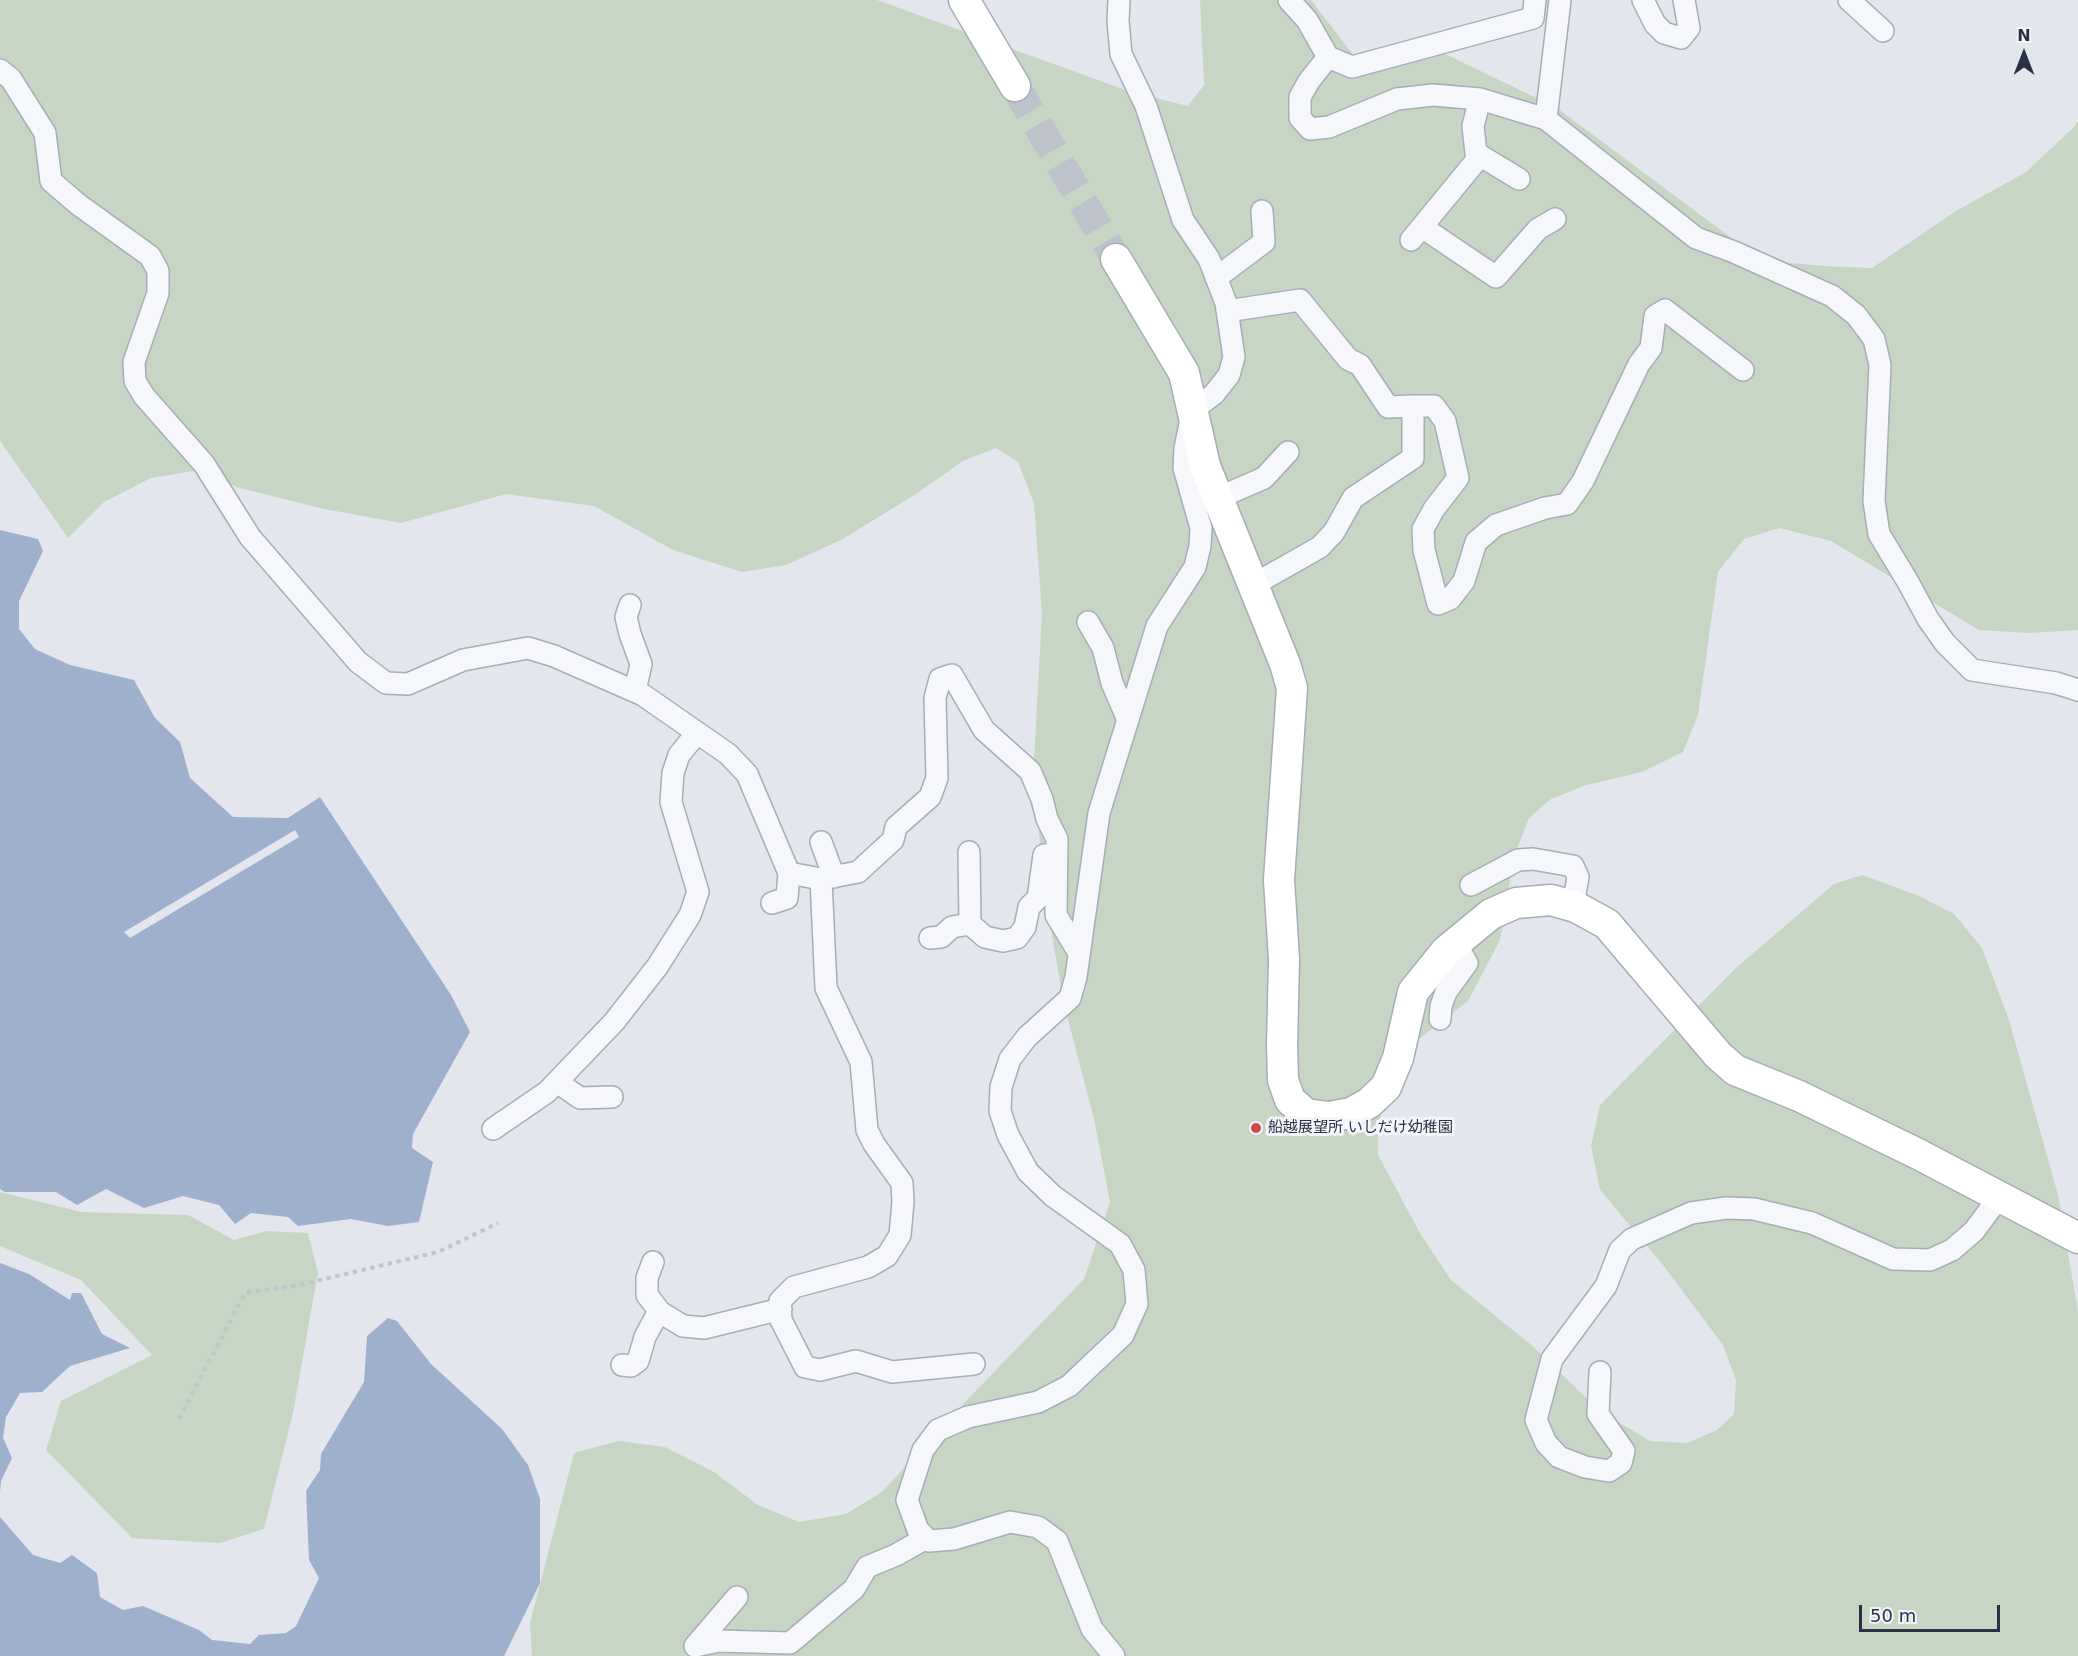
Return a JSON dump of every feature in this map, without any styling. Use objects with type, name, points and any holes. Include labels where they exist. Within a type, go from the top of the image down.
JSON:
[{"type":"street","points":[[964,0],[1015,86]]},
{"type":"street","points":[[1113,1656],[1092,1629],[1057,1541],[1038,1527],[1010,1522],[954,1539],[929,1541],[918,1530],[907,1500],[923,1450],[938,1430],[968,1417],[1038,1402],[1069,1386],[1123,1335],[1137,1304],[1134,1270],[1120,1245],[1053,1196],[1028,1172],[1008,1135],[1000,1111],[1000,1087],[1010,1059],[1027,1037],[1070,998],[1076,977],[1099,813],[1157,626],[1195,567],[1200,546],[1201,528],[1184,468],[1185,448],[1193,410],[1214,394],[1228,375],[1234,357],[1227,311],[1209,259],[1183,220],[1146,106],[1121,54],[1119,0]]},
{"type":"street","points":[[1296,3],[1328,57],[1352,67],[1533,18],[1535,0]]},
{"type":"street","points":[[1546,119],[1560,0]]},
{"type":"street","points":[[1643,0],[1655,24],[1664,33],[1681,38],[1689,28],[1684,0]]},
{"type":"street","points":[[1849,0],[1883,31]]},
{"type":"street","points":[[1328,57],[1309,81],[1300,97],[1300,118],[1310,129],[1329,127],[1397,99],[1433,95],[1480,99],[1546,119],[1696,238],[1734,252],[1832,296],[1856,315],[1874,339],[1880,364],[1874,501],[1879,534],[1928,619],[1945,643],[1972,670],[2056,683],[2078,690]]},
{"type":"street","points":[[0,70],[11,79],[45,133],[51,181],[79,205],[150,256],[158,271],[158,293],[134,362],[135,381],[144,396],[204,464],[250,537],[358,662],[386,683],[408,684],[463,660],[528,648],[554,656],[643,695],[728,754],[747,774],[789,873],[787,898],[771,903]]},
{"type":"street","points":[[1480,99],[1473,126],[1476,153],[1519,179]]},
{"type":"street","points":[[1480,156],[1417,234],[1496,277],[1538,229],[1555,219]]},
{"type":"street","points":[[1216,278],[1264,242],[1262,211]]},
{"type":"street","points":[[1116,259],[1184,373],[1205,466],[1285,664],[1292,688],[1279,880],[1284,959],[1283,1080],[1290,1100],[1306,1114],[1329,1117],[1351,1113],[1369,1104],[1386,1087],[1398,1058],[1413,992],[1446,951],[1491,914],[1516,903],[1551,900],[1573,906],[1607,924],[1718,1055],[1735,1070],[1799,1096],[2000,1196],[2078,1238]]},
{"type":"street","points":[[1227,311],[1300,300],[1348,359],[1360,365],[1388,407],[1434,406],[1445,421],[1458,478],[1434,509],[1423,529],[1424,549],[1438,604],[1450,599],[1464,581],[1476,542],[1496,525],[1545,508],[1567,504],[1583,481],[1639,364],[1651,348],[1655,316],[1665,310],[1743,370]]},
{"type":"street","points":[[1253,585],[1320,547],[1334,532],[1353,498],[1413,458],[1413,406]]},
{"type":"street","points":[[1218,498],[1264,478],[1288,452]]},
{"type":"street","points":[[630,605],[626,617],[641,664],[635,692]]},
{"type":"street","points":[[1088,622],[1103,648],[1112,683],[1128,720]]},
{"type":"street","points":[[789,873],[827,878],[858,872],[893,840],[896,827],[930,797],[937,778],[935,698],[940,679],[952,675],[984,730],[1030,771],[1047,819],[1057,839],[1056,915],[1079,953]]},
{"type":"street","points":[[493,1129],[547,1092],[614,1022],[657,967],[690,915],[698,892],[671,802],[673,773],[679,755],[697,733]]},
{"type":"street","points":[[821,842],[827,878],[826,988],[861,1062],[867,1130],[874,1144],[902,1183],[903,1202],[900,1235],[888,1256],[868,1267],[794,1287],[780,1301],[781,1320],[805,1367],[820,1370],[856,1361],[892,1372],[974,1364]]},
{"type":"street","points":[[969,852],[970,924],[985,937],[1003,941],[1017,938],[1025,927],[1029,907],[1038,898],[1044,855],[1057,855]]},
{"type":"street","points":[[1471,885],[1518,860],[1533,859],[1573,866],[1578,877],[1573,906]]},
{"type":"street","points":[[930,938],[941,937],[952,927],[970,924]]},
{"type":"street","points":[[1440,1019],[1441,1005],[1446,992],[1467,963],[1455,943]]},
{"type":"street","points":[[557,1082],[580,1098],[612,1097]]},
{"type":"street","points":[[1600,1372],[1598,1414],[1624,1451],[1621,1463],[1609,1471],[1585,1467],[1559,1457],[1546,1443],[1536,1420],[1552,1359],[1605,1286],[1620,1250],[1632,1239],[1691,1213],[1726,1208],[1754,1209],[1812,1223],[1893,1259],[1930,1260],[1952,1250],[1974,1231],[2000,1196]]},
{"type":"street","points":[[653,1262],[647,1278],[647,1295],[659,1311],[683,1326],[704,1328],[780,1309]]},
{"type":"street","points":[[622,1365],[631,1366],[638,1361],[645,1337],[659,1311]]},
{"type":"street","points":[[737,1597],[695,1646],[719,1641],[773,1650],[790,1643],[854,1589],[867,1567],[896,1555],[926,1538]]},
{"type":"path","points":[[179,1419],[245,1293],[299,1285],[438,1252],[498,1223]]},
{"type":"green space","points":[[0,0],[877,0],[1134,93],[1188,106],[1204,85],[1200,0],[1311,0],[1355,57],[1437,50],[1557,108],[1738,243],[1777,262],[1825,266],[1872,268],[1956,211],[2026,172],[2078,121],[2078,630],[2030,633],[1979,630],[1831,541],[1779,528],[1744,539],[1718,572],[1698,715],[1683,752],[1642,772],[1586,785],[1551,799],[1529,818],[1515,853],[1500,940],[1468,1001],[1406,1049],[1391,1075],[1378,1127],[1378,1155],[1420,1233],[1451,1280],[1530,1344],[1600,1411],[1650,1441],[1687,1443],[1717,1430],[1734,1414],[1736,1380],[1723,1345],[1663,1265],[1600,1190],[1591,1146],[1600,1105],[1737,967],[1834,884],[1862,875],[1917,895],[1954,914],[1982,948],[2009,1020],[2058,1195],[2078,1311],[2078,1656],[532,1656],[530,1623],[574,1453],[618,1441],[665,1447],[714,1472],[758,1505],[799,1522],[846,1514],[882,1492],[1084,1279],[1110,1202],[1094,1119],[1064,1004],[1048,913],[1033,778],[1042,613],[1034,503],[1018,462],[996,448],[963,461],[916,494],[841,540],[786,565],[742,572],[673,550],[594,506],[506,494],[401,523],[324,509],[236,487],[200,470],[151,478],[104,502],[68,538],[0,441]]},
{"type":"green space","points":[[0,1192],[82,1212],[188,1215],[234,1240],[267,1231],[308,1233],[318,1272],[293,1413],[264,1529],[220,1543],[132,1538],[46,1450],[61,1401],[152,1355],[81,1280],[0,1246]]},
{"type":"water","points":[[0,530],[38,539],[43,551],[19,601],[19,629],[35,649],[70,665],[134,680],[155,718],[180,742],[190,778],[233,817],[288,818],[320,797],[451,995],[470,1032],[413,1134],[412,1148],[433,1162],[419,1222],[388,1226],[351,1219],[298,1226],[288,1217],[251,1213],[235,1224],[219,1205],[183,1196],[144,1208],[106,1189],[77,1205],[56,1192],[5,1192],[0,1189]]},
{"type":"water","points":[[0,1263],[29,1274],[70,1300],[72,1293],[81,1293],[102,1334],[130,1348],[70,1366],[42,1392],[20,1393],[6,1417],[3,1438],[12,1458],[1,1481],[0,1492]]},
{"type":"water","points":[[388,1318],[397,1321],[431,1364],[502,1429],[528,1465],[540,1499],[540,1583],[504,1656],[0,1656],[0,1517],[33,1555],[60,1563],[72,1555],[97,1573],[100,1597],[123,1610],[143,1606],[199,1630],[212,1640],[250,1644],[259,1635],[286,1633],[296,1626],[319,1578],[309,1560],[306,1491],[320,1470],[321,1454],[364,1382],[367,1336]]},
{"type":"pier","points":[[295,830],[299,837],[130,938],[124,932]]},
{"type":"tunnel","points":[[1015,86],[1116,259]]},
{"type":"place","name":"船越展望所 いしだけ幼稚園","points":[[1256,1128]]}]
